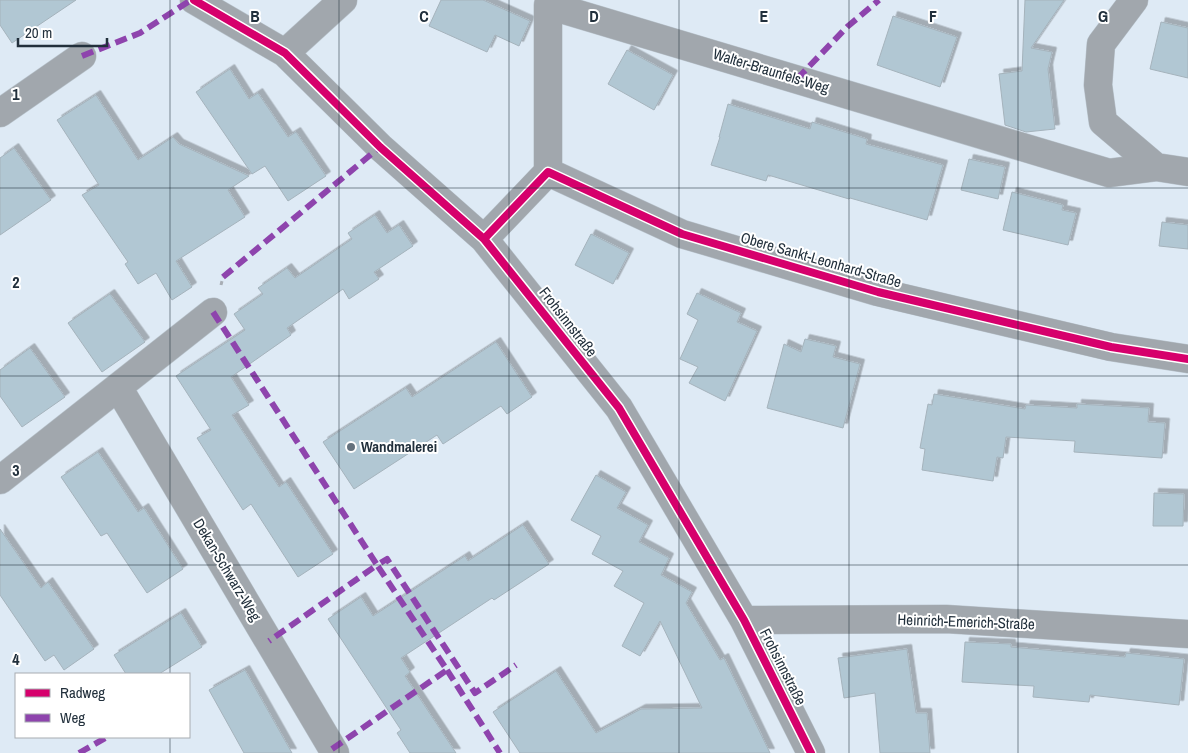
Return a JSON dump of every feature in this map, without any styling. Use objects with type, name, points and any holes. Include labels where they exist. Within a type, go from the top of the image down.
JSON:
[{"type":"street","name":"Frohsinnstraße","points":[[194,0],[285,53],[380,147],[484,239],[619,408],[744,620],[811,753]]},
{"type":"street","points":[[285,53],[342,0]]},
{"type":"street","points":[[1134,0],[1101,44],[1098,85],[1103,122],[1156,167],[1188,172]]},
{"type":"street","name":"Walter-Braunfels-Weg","points":[[548,172],[548,5],[1109,173],[1156,167]]},
{"type":"street","points":[[0,113],[82,56]]},
{"type":"street","points":[[484,239],[548,172]]},
{"type":"street","name":"Obere Sankt-Leonhard-Straße","points":[[548,172],[682,234],[878,292],[1110,347],[1188,359]]},
{"type":"street","points":[[0,480],[212,312]]},
{"type":"street","name":"Dekan-Schwarz-Weg","points":[[118,387],[335,753]]},
{"type":"street","name":"Heinrich-Emerich-Straße","points":[[744,620],[946,620],[1188,634]]},
{"type":"building","points":[[0,0],[76,0],[12,43],[0,25]]},
{"type":"building","points":[[441,0],[483,0],[530,21],[519,46],[495,35],[487,52],[429,26]]},
{"type":"building","points":[[1025,0],[1064,0],[1031,48],[1052,52],[1048,69],[1055,129],[1026,132],[1005,125],[999,74],[1022,71]]},
{"type":"building","points":[[893,16],[957,37],[940,87],[877,65]]},
{"type":"building","points":[[1161,22],[1188,28],[1188,78],[1150,69]]},
{"type":"building","points":[[627,50],[673,75],[654,110],[608,84]]},
{"type":"building","points":[[230,69],[249,99],[258,93],[288,137],[296,132],[326,176],[288,201],[265,166],[252,174],[196,92]]},
{"type":"building","points":[[96,95],[138,160],[173,137],[179,144],[249,176],[228,190],[245,217],[176,261],[192,287],[172,300],[156,273],[138,284],[125,264],[128,262],[82,195],[99,185],[57,120]]},
{"type":"building","points":[[728,104],[810,129],[812,122],[867,139],[866,144],[943,165],[927,220],[768,175],[766,181],[711,165]]},
{"type":"building","points":[[14,148],[51,200],[0,235],[0,158]]},
{"type":"building","points":[[969,159],[1005,167],[998,199],[961,190]]},
{"type":"building","points":[[1012,192],[1063,205],[1062,210],[1076,213],[1068,245],[1003,230]]},
{"type":"building","points":[[375,215],[387,233],[399,225],[413,246],[374,272],[379,279],[349,299],[343,289],[287,328],[291,335],[231,377],[249,405],[232,415],[279,487],[286,482],[333,554],[298,577],[251,504],[243,510],[197,438],[211,430],[176,376],[245,330],[234,314],[263,294],[258,288],[287,268],[295,278],[352,239],[348,233]]},
{"type":"building","points":[[1162,222],[1188,225],[1188,249],[1159,246]]},
{"type":"building","points":[[591,234],[629,253],[613,284],[575,265]]},
{"type":"building","points":[[697,293],[741,313],[737,322],[757,331],[725,401],[689,383],[698,367],[680,359],[698,320],[687,314]]},
{"type":"building","points":[[110,294],[145,342],[102,372],[68,323]]},
{"type":"building","points":[[805,339],[836,346],[833,357],[860,364],[843,428],[767,408],[784,344],[801,352]]},
{"type":"building","points":[[496,342],[532,397],[507,414],[501,406],[443,444],[437,435],[354,489],[323,442],[406,388],[412,397]]},
{"type":"building","points":[[30,348],[65,397],[22,427],[0,396],[0,370]]},
{"type":"building","points":[[934,394],[1025,409],[1026,405],[1077,408],[1077,404],[1149,408],[1148,422],[1165,423],[1162,458],[1074,452],[1075,441],[1006,437],[1003,458],[997,457],[993,481],[922,470],[925,449],[920,448],[928,404],[932,405]]},
{"type":"building","points":[[98,452],[138,512],[144,508],[183,569],[147,593],[107,533],[101,536],[61,477]]},
{"type":"building","points":[[596,475],[626,492],[617,508],[648,525],[639,542],[669,558],[661,575],[692,592],[686,603],[720,660],[724,658],[770,753],[520,753],[493,712],[556,671],[596,733],[641,709],[702,708],[660,621],[640,656],[622,646],[644,603],[614,586],[623,571],[592,554],[601,536],[571,520]]},
{"type":"building","points":[[1154,493],[1184,494],[1183,526],[1153,526]]},
{"type":"building","points":[[523,525],[549,564],[494,600],[492,598],[401,658],[410,672],[405,676],[456,753],[410,753],[397,733],[401,730],[328,619],[361,597],[373,616],[465,556],[468,561]]},
{"type":"building","points":[[0,529],[41,588],[48,582],[94,649],[64,670],[54,655],[45,661],[0,595]]},
{"type":"building","points":[[181,613],[202,647],[161,673],[125,673],[114,655]]},
{"type":"building","points":[[965,642],[1011,644],[1011,647],[1125,657],[1126,653],[1184,659],[1179,705],[1090,695],[1089,702],[1033,697],[1034,686],[962,682]]},
{"type":"building","points":[[907,649],[916,713],[927,713],[930,753],[880,753],[875,693],[844,698],[838,658]]},
{"type":"building","points":[[245,670],[292,753],[244,753],[209,690]]},
{"type":"marked path","points":[[82,56],[140,33],[191,0]]},
{"type":"marked path","points":[[797,79],[847,27],[879,0]]},
{"type":"marked path","points":[[223,277],[380,147]]},
{"type":"marked path","points":[[213,312],[377,565],[269,641]]},
{"type":"marked path","points":[[332,749],[447,670],[377,565],[387,559],[475,693],[516,665]]},
{"type":"marked path","points":[[447,670],[500,753]]},
{"type":"marked path","points":[[79,753],[105,738]]},
{"type":"cycle path","points":[[194,0],[285,53],[380,147],[484,239],[619,408],[744,620],[811,753]]},
{"type":"cycle path","points":[[484,239],[548,172],[682,234],[878,292],[1111,347],[1188,359]]},
{"type":"place","name":"Wandmalerei","points":[[351,447]]}]
